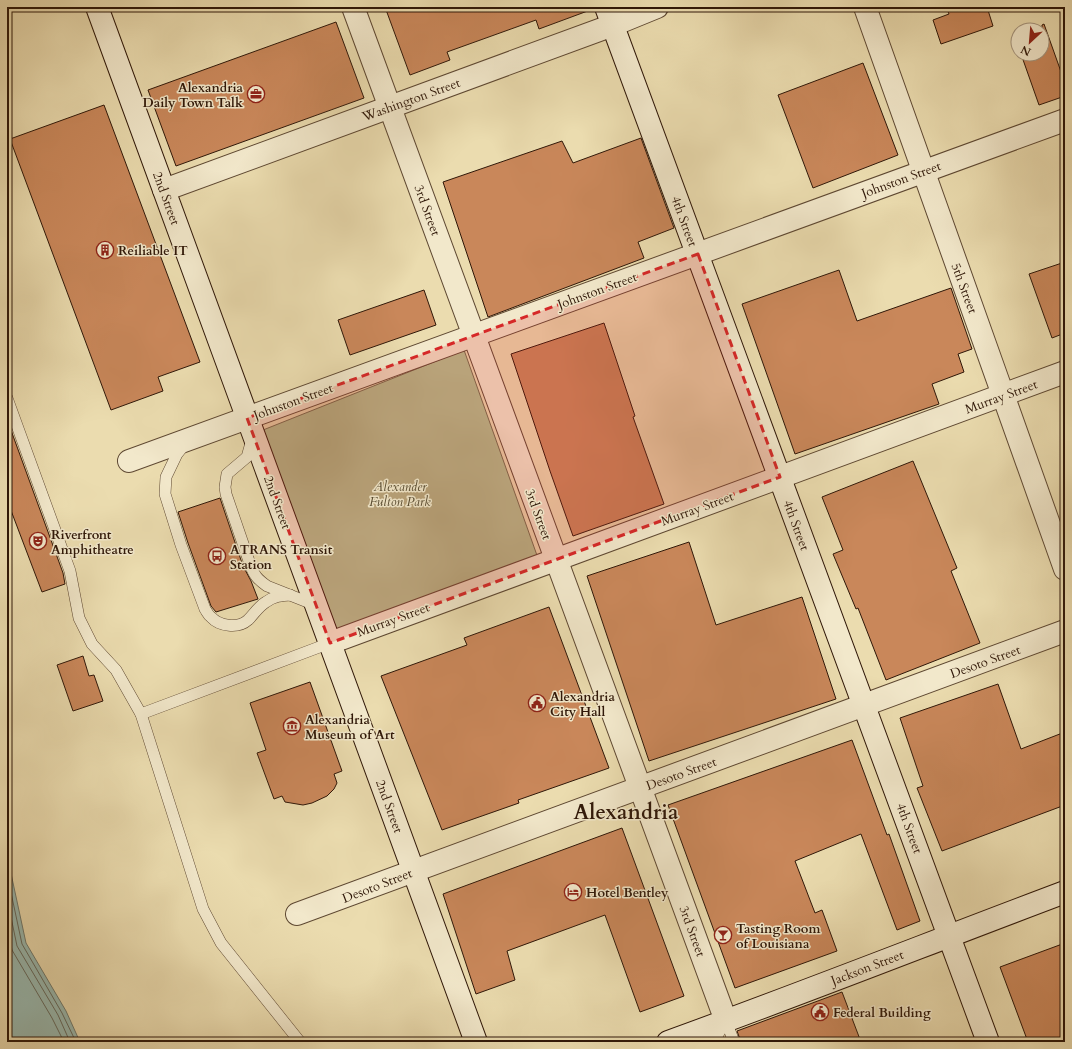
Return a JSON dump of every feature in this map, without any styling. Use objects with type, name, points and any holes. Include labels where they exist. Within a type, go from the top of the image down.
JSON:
[{"type":"street","name":"2nd Street","points":[[97,7],[476,1042]]},
{"type":"street","name":"3rd Street","points":[[353,7],[726,1021]]},
{"type":"street","name":"Washington Street","points":[[164,190],[390,107],[610,16],[657,7]]},
{"type":"street","name":"5th Street","points":[[865,7],[1065,569]]},
{"type":"street","name":"4th Street","points":[[610,16],[988,1042]]},
{"type":"street","name":"Johnston Street","points":[[129,460],[1065,120]]},
{"type":"street","name":"Murray Street","points":[[330,643],[1065,372]]},
{"type":"street","name":"Desoto Street","points":[[297,914],[1065,631]]},
{"type":"street","name":"Jackson Street","points":[[668,1042],[1065,892]]},
{"type":"lane","points":[[7,398],[70,571],[79,618],[92,644],[116,670],[141,714],[202,909],[221,943],[300,1042]]},
{"type":"lane","points":[[247,418],[251,443],[247,457],[227,474],[225,487],[226,494],[254,575],[267,586],[316,605]]},
{"type":"lane","points":[[191,438],[184,445],[171,465],[166,476],[165,494],[181,545],[205,609],[211,618],[230,626],[248,621],[265,602],[277,596],[290,595]]},
{"type":"lane","points":[[141,714],[330,643]]},
{"type":"lane","points":[[713,1042],[726,1021]]},
{"type":"lane","points":[[726,1021],[734,1042]]},
{"type":"highlighted area","points":[[698,254],[780,477],[330,643],[247,418]]},
{"type":"green space","name":"Alexander Fulton Park","points":[[464,350],[539,561],[331,640],[258,432]]},
{"type":"water","points":[[7,855],[26,943],[66,1011],[80,1042],[7,1042]]},
{"type":"building","points":[[385,7],[593,7],[593,9],[539,29],[536,20],[447,52],[450,60],[410,75]]},
{"type":"building","points":[[946,7],[987,7],[993,26],[941,44],[933,20],[949,14]]},
{"type":"building","name":"Alexandria Daily Town Talk","points":[[336,22],[364,98],[176,166],[148,90]]},
{"type":"building","points":[[1050,41],[1065,83],[1065,96],[1039,105],[1024,62],[1050,62]]},
{"type":"building","points":[[863,63],[898,155],[813,188],[778,95]]},
{"type":"building","name":"Reiliable IT","points":[[104,105],[200,362],[158,377],[163,391],[111,410],[10,139]]},
{"type":"building","points":[[641,138],[674,228],[638,242],[644,258],[488,317],[443,182],[562,141],[573,163]]},
{"type":"building","points":[[1065,262],[1065,333],[1052,338],[1029,274]]},
{"type":"building","points":[[839,270],[857,321],[951,288],[972,349],[958,354],[964,372],[932,384],[939,404],[795,454],[742,304]]},
{"type":"building","points":[[424,290],[436,325],[350,355],[338,320]]},
{"type":"building","points":[[604,323],[635,416],[633,417],[664,504],[573,536],[511,354]]},
{"type":"building","name":"Riverfront Amphitheatre","points":[[8,422],[63,573],[65,584],[42,592],[7,500]]},
{"type":"building","points":[[913,461],[957,568],[951,571],[980,643],[886,680],[858,608],[856,609],[833,554],[843,550],[822,497]]},
{"type":"building","name":"ATRANS Transit Station","points":[[220,498],[243,566],[258,599],[216,612],[211,606],[178,512]]},
{"type":"building","points":[[689,542],[716,625],[802,597],[836,699],[649,761],[587,576]]},
{"type":"building","points":[[549,607],[609,768],[518,800],[519,803],[442,830],[381,676],[467,645],[464,638]]},
{"type":"building","points":[[83,656],[89,676],[94,675],[103,701],[73,711],[57,665]]},
{"type":"building","name":"Alexandria Museum of Art","points":[[310,682],[342,771],[334,774],[337,783],[334,789],[327,796],[312,803],[303,805],[285,802],[282,796],[274,799],[257,753],[266,750],[250,703]]},
{"type":"building","points":[[998,684],[1021,749],[1065,732],[1065,805],[942,851],[917,788],[923,786],[900,718]]},
{"type":"building","points":[[852,740],[887,835],[889,834],[920,921],[897,930],[861,834],[795,861],[815,913],[822,910],[837,951],[735,988],[668,805]]},
{"type":"building","points":[[622,828],[684,996],[640,1012],[605,915],[507,951],[515,980],[476,994],[443,894]]},
{"type":"building","points":[[1065,943],[1065,1042],[1028,1042],[1000,967]]},
{"type":"building","name":"Federal Building","points":[[842,992],[861,1042],[741,1042],[737,1031]]},
{"type":"place","name":"Alexandria Daily Town Talk","points":[[256,94]]},
{"type":"place","name":"Reiliable IT","points":[[105,250]]},
{"type":"place","name":"Riverfront Amphitheatre","points":[[38,541]]},
{"type":"place","name":"ATRANS Transit Station","points":[[217,556]]},
{"type":"place","name":"Alexandria City Hall","points":[[537,703]]},
{"type":"place","name":"Alexandria Museum of Art","points":[[292,726]]},
{"type":"place","name":"Hotel Bentley","points":[[573,892]]},
{"type":"place","name":"Tasting Room of Louisiana","points":[[723,935]]},
{"type":"place","name":"Federal Building","points":[[820,1012]]},
{"type":"district","name":"Alexandria","points":[[626,812]]}]
